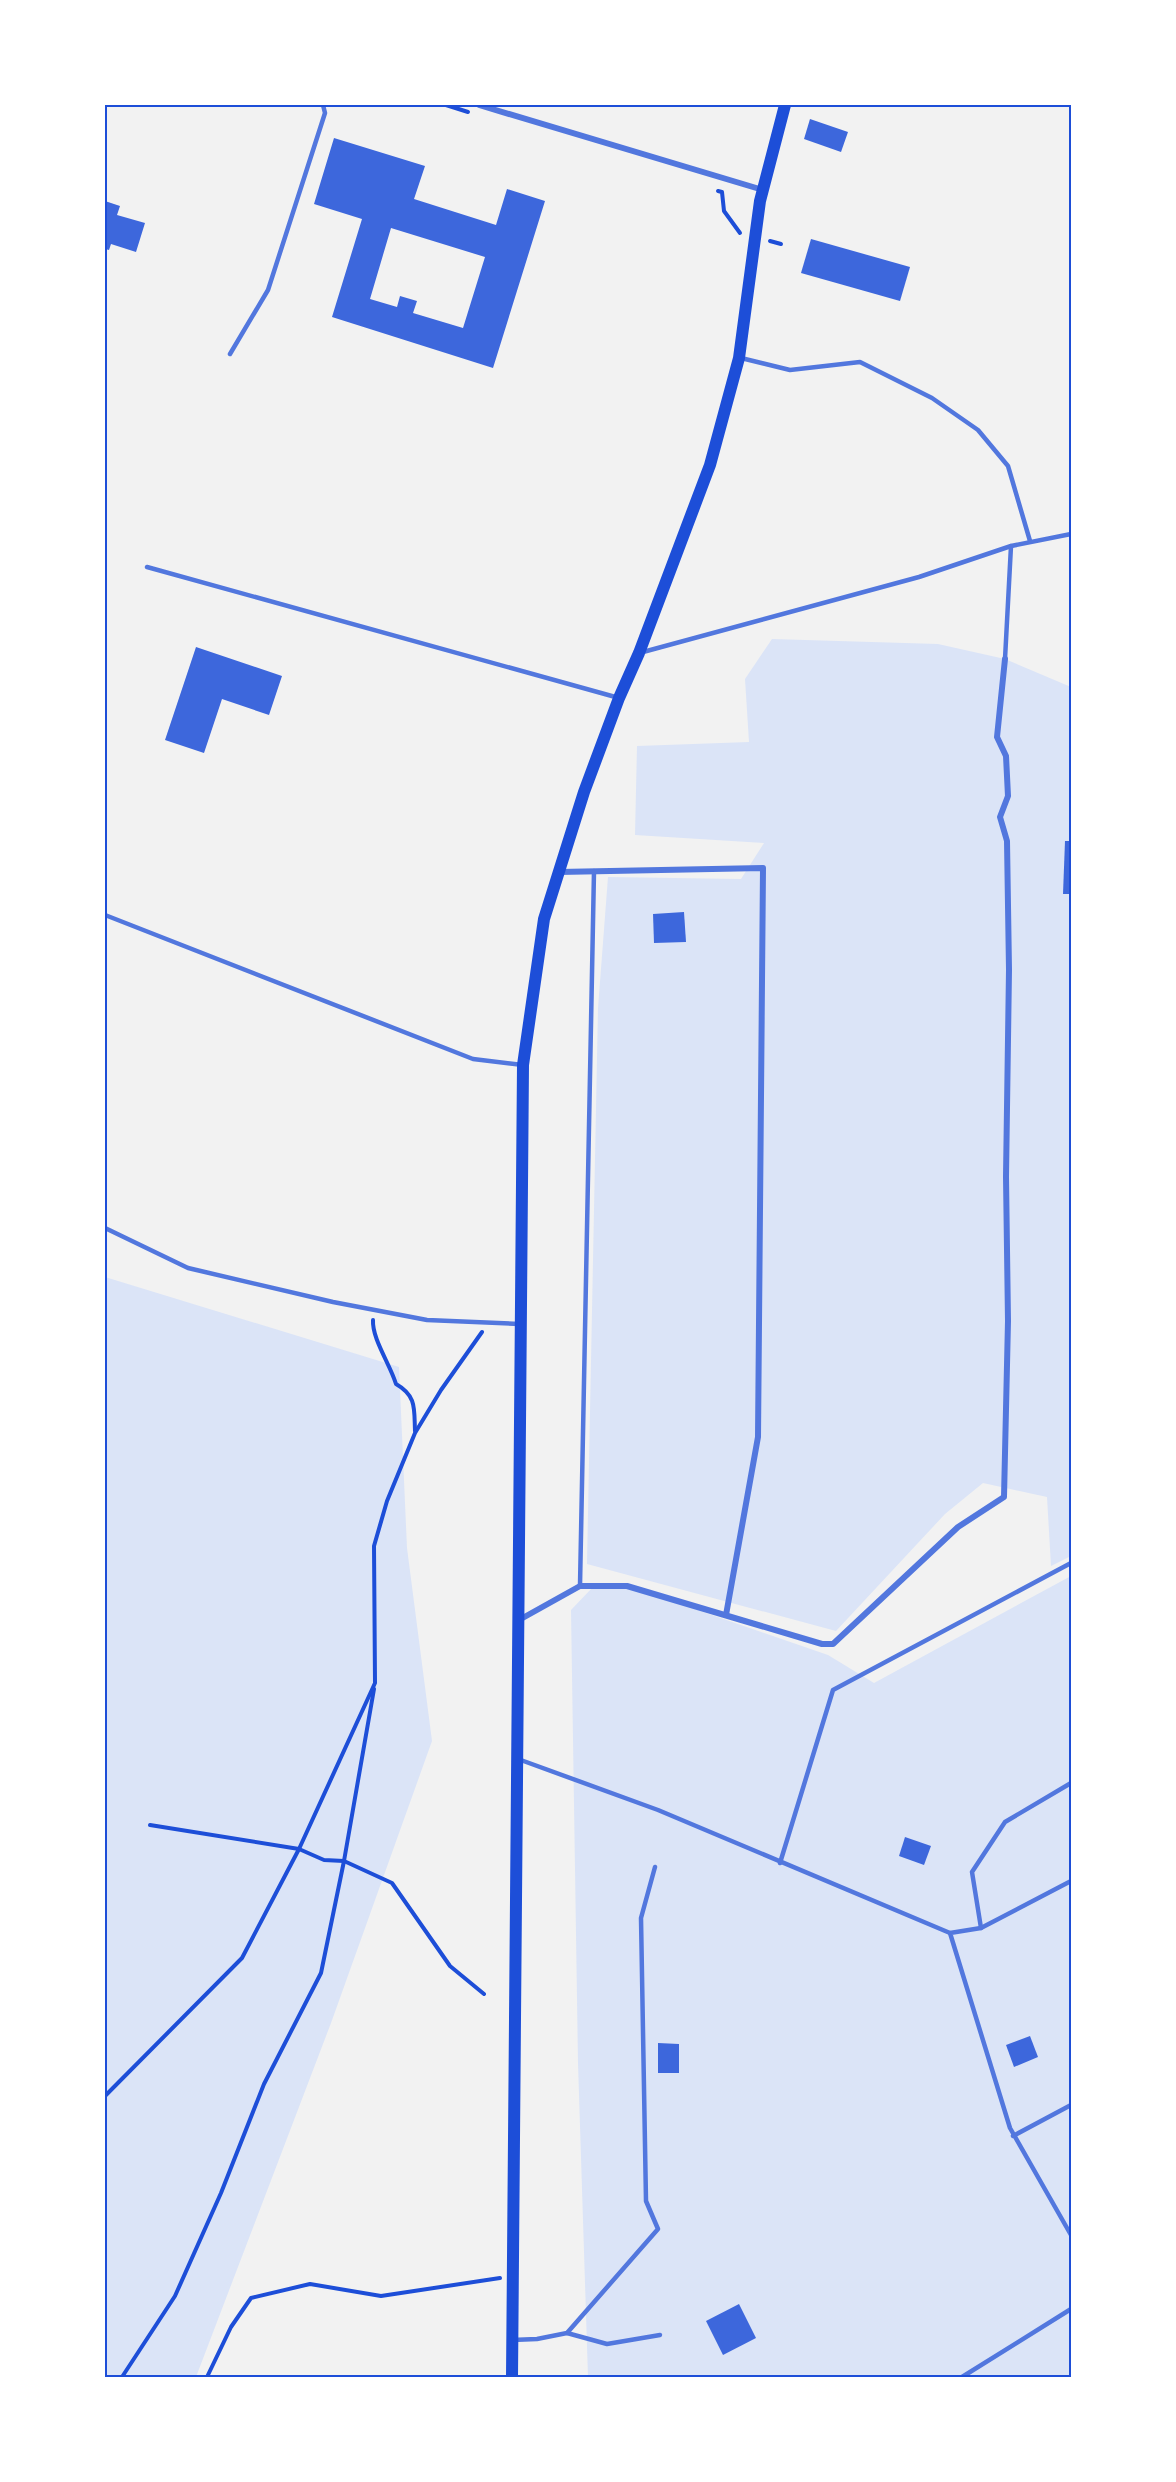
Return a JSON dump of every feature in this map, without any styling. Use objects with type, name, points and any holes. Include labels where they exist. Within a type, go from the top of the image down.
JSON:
[{"type":"main road","points":[[512,2377],[519,1324],[523,1065],[544,919],[619,698],[639,653],[710,465],[739,358],[763,190],[785,105]]},
{"type":"street","points":[[479,105],[763,190]]},
{"type":"street","points":[[517,1621],[580,1586],[627,1586],[822,1644],[833,1644],[958,1527],[1004,1497],[1008,1321],[1006,1177],[1009,970],[1007,841],[1000,817],[1008,796],[1006,756],[997,736],[1005,658]]},
{"type":"street","points":[[559,872],[763,868],[758,1437],[726,1615]]},
{"type":"lane","points":[[230,354],[268,290],[325,113],[323,105]]},
{"type":"lane","points":[[739,358],[790,370],[860,362],[932,398],[978,430],[1008,466],[1030,542]]},
{"type":"lane","points":[[639,653],[919,577],[1011,546],[1071,534]]},
{"type":"lane","points":[[1005,658],[1011,546]]},
{"type":"lane","points":[[147,567],[619,698]]},
{"type":"lane","points":[[580,1586],[594,871]]},
{"type":"lane","points":[[105,915],[473,1059],[523,1065]]},
{"type":"lane","points":[[105,1228],[188,1268],[427,1320],[519,1324]]},
{"type":"lane","points":[[780,1863],[833,1690],[1071,1563]]},
{"type":"lane","points":[[516,1759],[658,1810],[950,1933],[981,1928],[1071,1881]]},
{"type":"lane","points":[[981,1928],[972,1872],[1005,1822],[1071,1783]]},
{"type":"lane","points":[[567,2332],[658,2229],[646,2201],[641,1918],[655,1868]]},
{"type":"lane","points":[[950,1933],[1013,2136],[1071,2235]]},
{"type":"lane","points":[[1013,2136],[1071,2105]]},
{"type":"lane","points":[[962,2377],[1071,2309]]},
{"type":"lane","points":[[512,2340],[537,2339],[567,2332],[607,2344],[660,2335]]},
{"type":"path","points":[[446,105],[479,116]]},
{"type":"path","points":[[711,189],[722,192],[724,211],[741,234],[781,243]]},
{"type":"path","points":[[373,1310],[372,1328],[390,1364],[396,1384],[408,1391],[413,1404],[415,1433]]},
{"type":"path","points":[[122,2377],[175,2296],[221,2193],[264,2084],[321,1973],[344,1862],[375,1683],[375,1546],[387,1501],[415,1433],[441,1390],[488,1324]]},
{"type":"path","points":[[105,2096],[242,1958],[299,1849],[375,1683]]},
{"type":"path","points":[[150,1825],[299,1849],[324,1860],[344,1862],[392,1883],[450,1966],[484,1994]]},
{"type":"path","points":[[207,2377],[231,2327],[251,2298],[310,2284],[381,2296],[513,2277]]},
{"type":"shaded area","points":[[772,639],[938,644],[1005,659],[1071,687],[1071,1556],[1051,1566],[1047,1497],[983,1483],[945,1514],[836,1631],[587,1564],[598,1008],[608,877],[741,879],[764,843],[635,835],[637,746],[749,742],[745,679]]},
{"type":"shaded area","points":[[105,1277],[399,1367],[407,1548],[432,1741],[331,2023],[196,2377],[105,2377]]},
{"type":"shaded area","points":[[1071,1576],[1071,2377],[588,2377],[578,2063],[571,1610],[592,1588],[637,1589],[828,1655],[874,1683]]},
{"type":"building","points":[[810,119],[848,132],[841,152],[804,139]]},
{"type":"building","points":[[334,138],[425,166],[414,199],[496,225],[507,189],[545,201],[493,368],[332,317],[362,219],[314,204]],"holes":[[[391,228],[485,257],[463,328],[413,313],[417,301],[400,296],[397,307],[370,299]]]},
{"type":"building","points":[[105,201],[120,206],[117,215],[145,223],[136,252],[111,244],[109,250],[105,249]]},
{"type":"building","points":[[811,239],[910,267],[900,301],[801,273]]},
{"type":"building","points":[[196,647],[282,676],[269,715],[222,699],[204,753],[165,740]]},
{"type":"building","points":[[1065,841],[1071,841],[1071,894],[1063,894]]},
{"type":"building","points":[[684,912],[686,942],[654,943],[653,914]]},
{"type":"building","points":[[905,1837],[931,1846],[924,1865],[899,1856]]},
{"type":"building","points":[[1030,2036],[1038,2057],[1014,2067],[1006,2045]]},
{"type":"building","points":[[658,2043],[679,2044],[679,2073],[658,2073]]},
{"type":"building","points":[[739,2304],[756,2338],[723,2355],[706,2321]]}]
